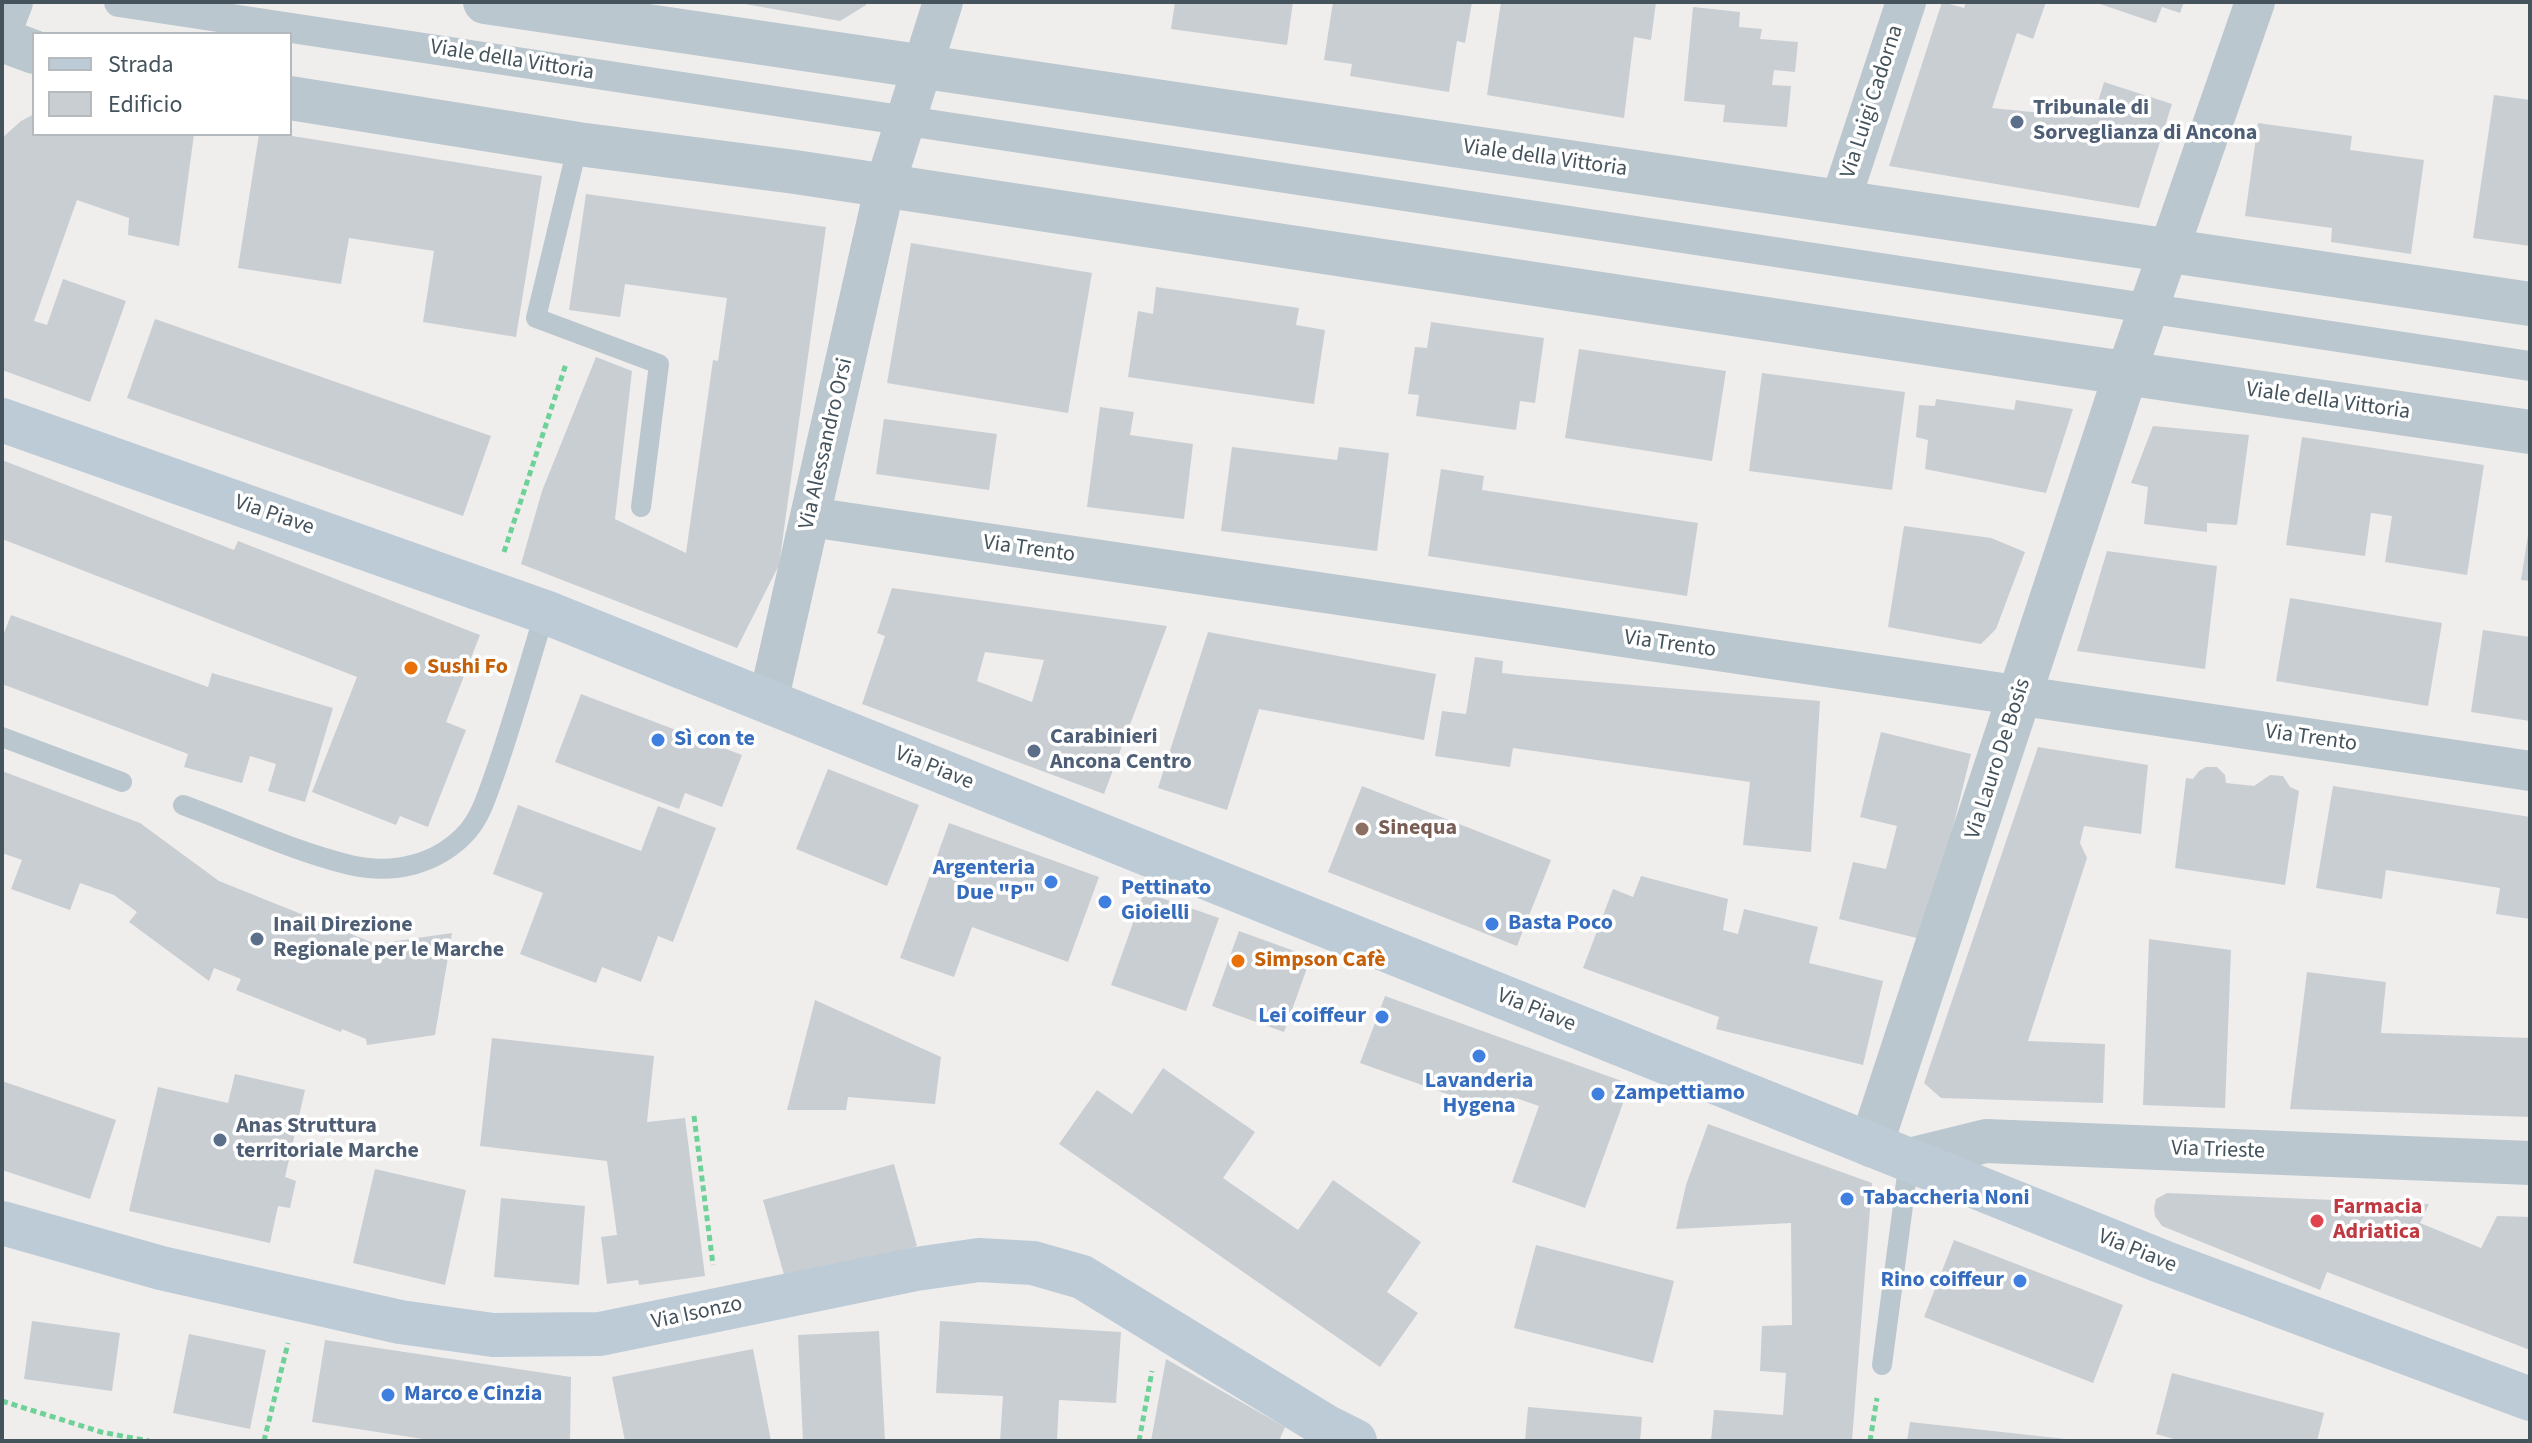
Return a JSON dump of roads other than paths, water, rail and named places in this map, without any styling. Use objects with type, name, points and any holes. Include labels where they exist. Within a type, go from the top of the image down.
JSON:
[{"type":"main road","name":"Via Piave","points":[[2,420],[545,612],[2163,1262],[2530,1399]]},
{"type":"main road","name":"Via Isonzo","points":[[2,1223],[161,1268],[299,1300],[400,1322],[493,1335],[600,1334],[916,1269],[979,1260],[1033,1263],[1082,1277],[1327,1427],[1355,1441]]},
{"type":"street","points":[[2,25],[11,2]]},
{"type":"street","name":"Viale della Vittoria","points":[[119,2],[2530,366]]},
{"type":"street","name":"Viale della Vittoria","points":[[485,2],[2530,304]]},
{"type":"street","points":[[885,185],[943,2]]},
{"type":"street","name":"Via Luigi Cadorna","points":[[1840,202],[1906,2]]},
{"type":"street","points":[[2126,373],[2255,2]]},
{"type":"street","points":[[2,40],[32,51]]},
{"type":"street","name":"Viale della Vittoria","points":[[292,98],[578,144],[885,185],[2530,432]]},
{"type":"street","name":"Via Alessandro Orsi","points":[[768,702],[885,185]]},
{"type":"street","name":"Via Lauro De Bosis","points":[[1890,1153],[2020,696],[2126,373]]},
{"type":"street","name":"Via Trento","points":[[810,517],[2530,771]]},
{"type":"street","name":"Via Trieste","points":[[1890,1153],[1986,1141],[2530,1163]]},
{"type":"lane","points":[[578,144],[536,318],[659,364],[641,507]]},
{"type":"lane","points":[[183,805],[317,855],[353,865],[391,869],[422,864],[446,850],[468,831],[482,808],[504,748],[545,612]]},
{"type":"lane","points":[[2,737],[122,782]]},
{"type":"lane","points":[[1882,1365],[1890,1153]]},
{"type":"place","name":"Tribunale di Sorveglianza di Ancona","points":[[2017,122]]},
{"type":"place","name":"Sushi Fo","points":[[411,668]]},
{"type":"place","name":"Sì con te","points":[[658,740]]},
{"type":"place","name":"Carabinieri Ancona Centro","points":[[1034,751]]},
{"type":"place","name":"Sinequa","points":[[1362,829]]},
{"type":"place","name":"Argenteria Due \"P\"","points":[[1051,882]]},
{"type":"place","name":"Pettinato Gioielli","points":[[1105,902]]},
{"type":"place","name":"Basta Poco","points":[[1492,924]]},
{"type":"place","name":"Inail Direzione Regionale per le Marche","points":[[257,939]]},
{"type":"place","name":"Simpson Cafè","points":[[1238,961]]},
{"type":"place","name":"Lei coiffeur","points":[[1382,1017]]},
{"type":"place","name":"Lavanderia Hygena","points":[[1479,1056]]},
{"type":"place","name":"Zampettiamo","points":[[1598,1094]]},
{"type":"place","name":"Anas Struttura territoriale Marche","points":[[220,1140]]},
{"type":"place","name":"Tabaccheria Noni","points":[[1847,1199]]},
{"type":"place","name":"Farmacia Adriatica","points":[[2317,1221]]},
{"type":"place","name":"Rino coiffeur","points":[[2020,1281]]},
{"type":"place","name":"Marco e Cinzia","points":[[388,1395]]}]
